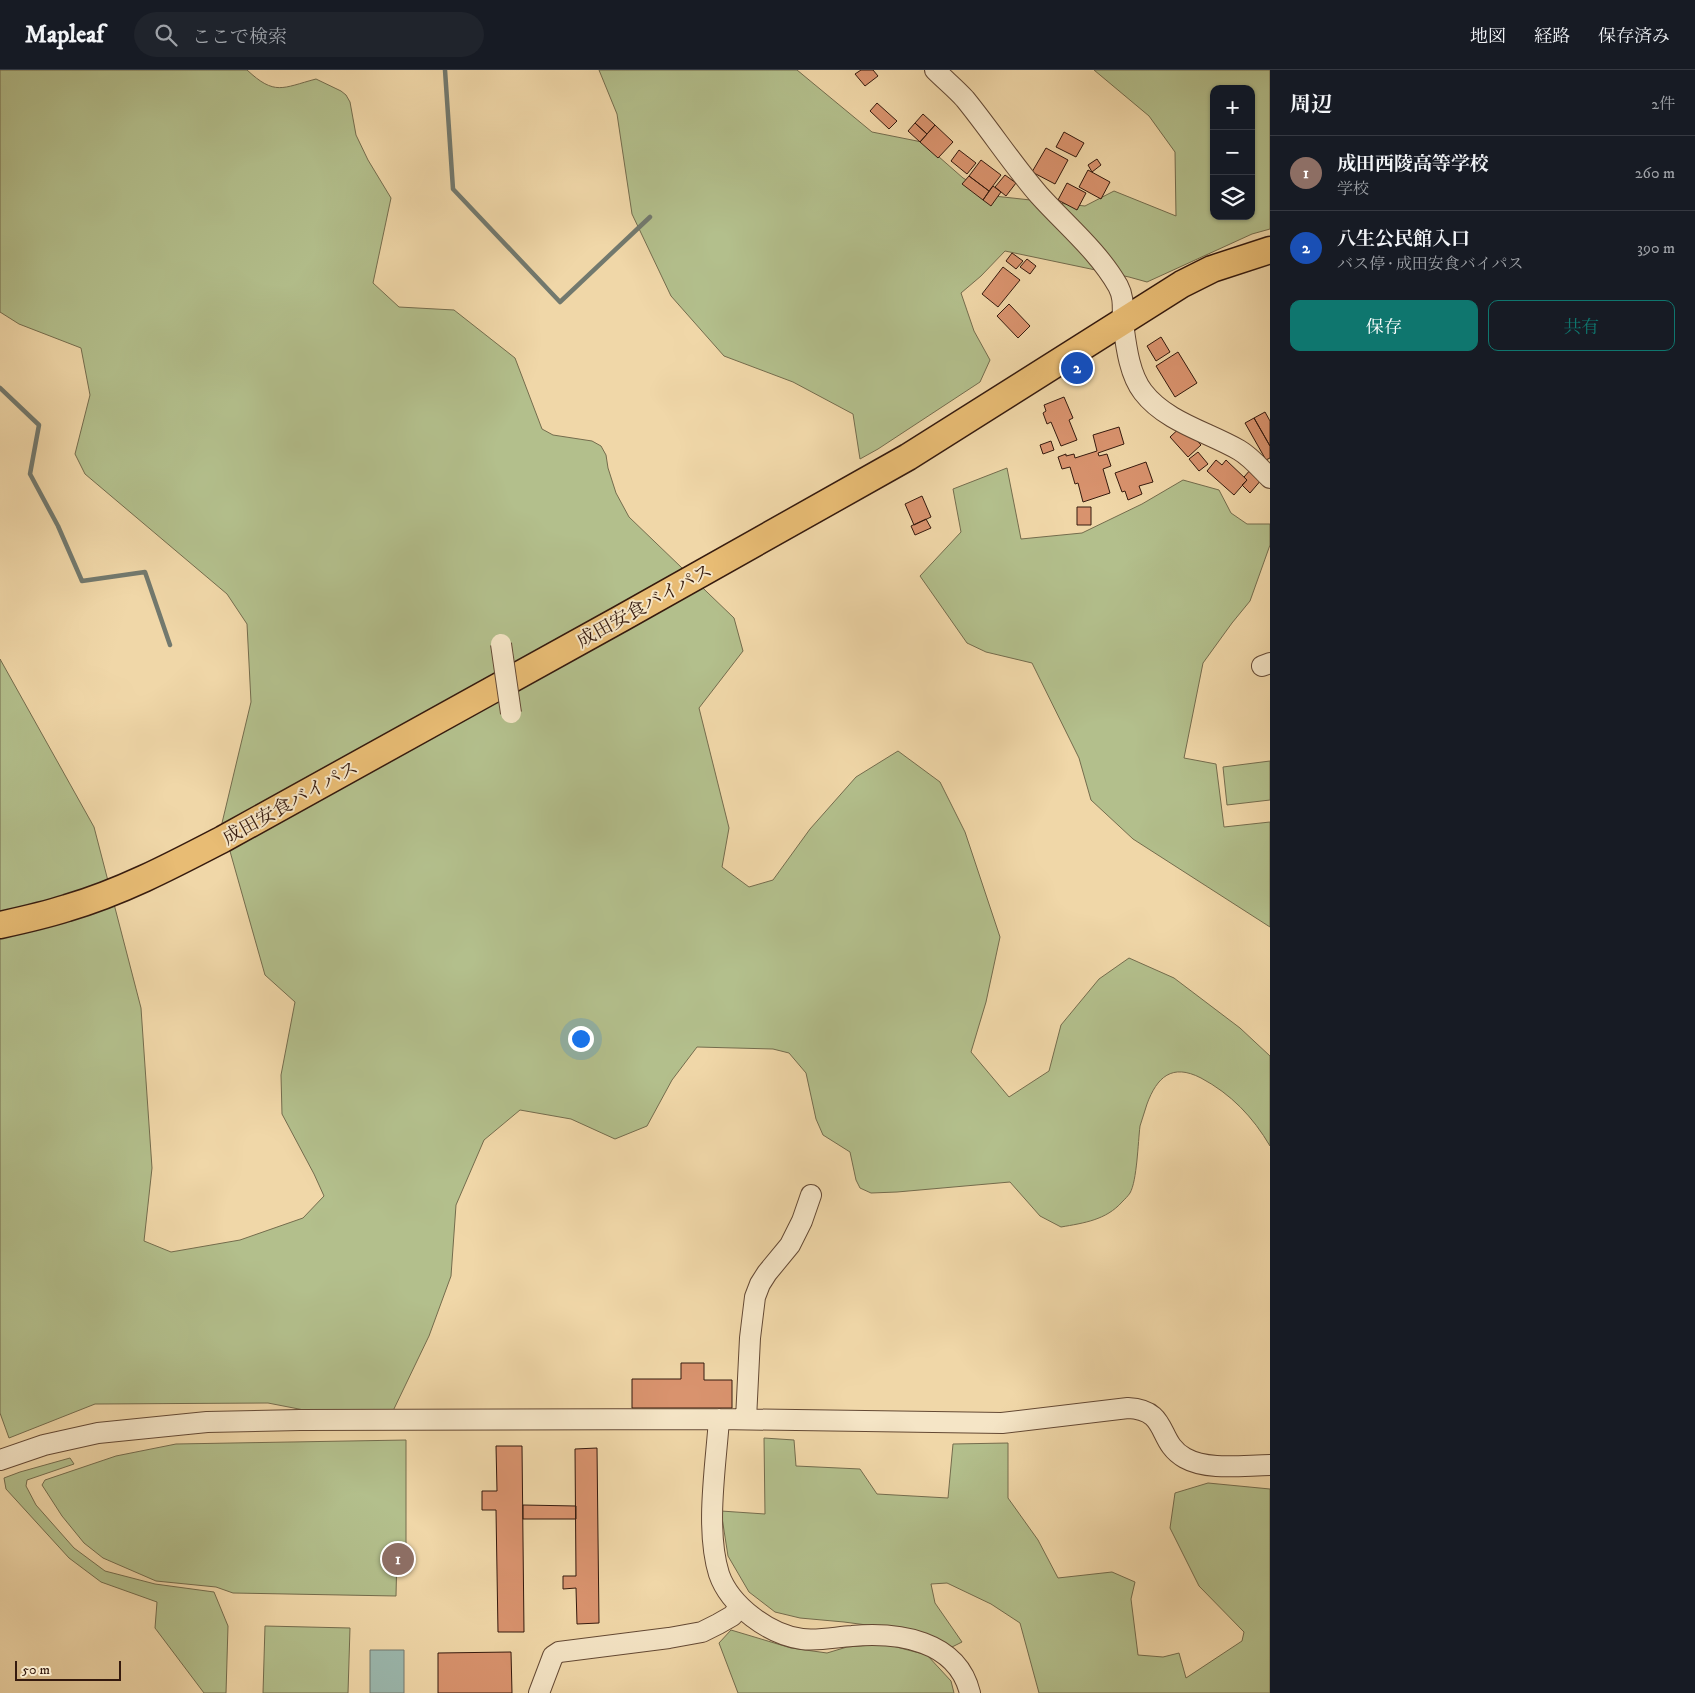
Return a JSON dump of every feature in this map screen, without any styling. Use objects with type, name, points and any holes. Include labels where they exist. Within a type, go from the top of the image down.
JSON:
[{"type":"main road","name":"成田安食バイパス","points":[[0,925],[69,908],[132,883],[169,867],[268,815],[908,457],[1182,284],[1212,269],[1270,250]]},
{"type":"street","points":[[936,70],[964,98],[1039,195],[1103,263],[1122,295],[1124,302],[1123,322],[1130,362],[1142,391],[1175,418],[1240,451],[1270,478]]},
{"type":"street","points":[[501,644],[511,713]]},
{"type":"street","points":[[746,1419],[750,1338],[755,1298],[764,1278],[790,1245],[811,1196]]},
{"type":"street","points":[[0,1460],[44,1445],[98,1433],[207,1422],[746,1419],[1002,1423],[1140,1408],[1156,1418],[1173,1449],[1187,1459],[1207,1465],[1270,1465]]},
{"type":"street","points":[[719,1419],[713,1505],[714,1543],[720,1574],[728,1592],[740,1607],[780,1633],[802,1639],[872,1635],[895,1636],[921,1641],[942,1652],[956,1664],[967,1682],[970,1693]]},
{"type":"street","points":[[540,1693],[553,1656],[559,1652],[670,1638],[702,1632],[732,1616],[740,1607]]},
{"type":"green space","points":[[0,70],[247,70],[272,87],[287,87],[316,79],[346,95],[350,102],[356,135],[368,160],[391,198],[373,283],[399,307],[454,310],[515,358],[542,429],[553,435],[592,441],[601,446],[606,455],[616,493],[629,517],[734,618],[743,651],[699,708],[729,828],[722,867],[749,887],[773,880],[810,829],[856,777],[898,751],[940,782],[965,832],[1000,937],[986,1002],[971,1052],[1009,1097],[1049,1071],[1061,1025],[1099,979],[1129,958],[1174,978],[1240,1028],[1270,1056],[1270,1146],[1249,1116],[1232,1099],[1212,1084],[1182,1072],[1167,1075],[1156,1086],[1147,1104],[1140,1126],[1136,1171],[1129,1194],[1116,1208],[1102,1217],[1061,1227],[1040,1216],[1010,1182],[897,1192],[871,1193],[860,1188],[856,1180],[850,1152],[823,1135],[816,1119],[806,1073],[789,1053],[773,1049],[697,1047],[672,1080],[647,1126],[615,1139],[571,1119],[520,1110],[484,1140],[456,1205],[451,1276],[429,1336],[392,1413],[345,1418],[268,1403],[95,1404],[9,1438],[0,1413],[0,659],[94,827],[141,1008],[152,1168],[144,1241],[171,1252],[240,1240],[303,1218],[324,1196],[282,1114],[281,1075],[295,1002],[265,975],[222,823],[251,702],[247,624],[227,594],[85,474],[75,454],[90,395],[81,348],[19,324],[0,312]]},
{"type":"green space","points":[[599,70],[797,70],[872,132],[922,142],[963,178],[994,196],[1085,206],[1114,191],[1176,216],[1175,152],[1149,116],[1094,70],[1270,70],[1270,229],[1252,234],[1147,282],[1005,251],[981,276],[961,293],[974,331],[990,360],[980,382],[860,459],[853,414],[793,382],[724,356],[671,296],[632,214],[617,114]]},
{"type":"green space","points":[[1007,468],[1021,539],[1082,533],[1142,504],[1183,480],[1219,490],[1231,513],[1247,524],[1270,524],[1270,545],[1250,601],[1203,663],[1184,758],[1216,764],[1224,827],[1270,822],[1270,927],[1133,839],[1091,800],[1079,758],[1032,663],[986,652],[967,643],[920,576],[961,532],[953,489]]},
{"type":"green space","points":[[1270,761],[1270,800],[1227,805],[1223,767]]},
{"type":"green space","points":[[764,1438],[794,1440],[796,1466],[860,1469],[877,1494],[948,1498],[953,1444],[1008,1443],[1008,1498],[1038,1540],[1058,1578],[1112,1572],[1135,1582],[1131,1599],[1138,1655],[1163,1657],[1179,1653],[1186,1678],[1242,1641],[1244,1632],[1199,1586],[1170,1528],[1175,1493],[1208,1483],[1270,1489],[1270,1693],[1039,1693],[1020,1623],[991,1604],[947,1583],[931,1584],[935,1603],[962,1642],[950,1648],[920,1632],[800,1618],[775,1612],[749,1592],[728,1556],[721,1511],[765,1514]]},
{"type":"green space","points":[[406,1440],[406,1549],[397,1550],[396,1596],[233,1593],[216,1587],[156,1581],[103,1558],[84,1543],[62,1516],[42,1485],[45,1480],[116,1456],[176,1444]]},
{"type":"green space","points":[[70,1458],[74,1464],[27,1480],[26,1486],[36,1505],[74,1548],[105,1571],[155,1584],[214,1592],[228,1626],[226,1693],[204,1693],[155,1628],[157,1602],[101,1582],[69,1558],[6,1489],[4,1478]]},
{"type":"green space","points":[[265,1626],[350,1628],[348,1693],[263,1693]]},
{"type":"green space","points":[[731,1630],[791,1648],[827,1653],[847,1647],[885,1644],[927,1655],[951,1681],[954,1693],[738,1693],[719,1643]]},
{"type":"water","points":[[370,1650],[404,1650],[404,1693],[370,1693]]},
{"type":"building","points":[[861,70],[873,70],[878,76],[865,86],[855,74]]},
{"type":"building","points":[[877,103],[897,121],[889,129],[870,111]]},
{"type":"building","points":[[923,114],[935,125],[927,134],[915,123]]},
{"type":"building","points":[[915,123],[927,134],[920,142],[908,131]]},
{"type":"building","points":[[935,125],[953,142],[938,158],[920,142]]},
{"type":"building","points":[[1064,132],[1084,143],[1076,157],[1056,147]]},
{"type":"building","points":[[1046,148],[1068,160],[1055,184],[1032,172]]},
{"type":"building","points":[[959,150],[976,163],[967,174],[951,161]]},
{"type":"building","points":[[1097,159],[1101,165],[1092,172],[1088,165]]},
{"type":"building","points":[[981,160],[1001,175],[989,191],[969,176]]},
{"type":"building","points":[[1088,170],[1110,182],[1101,199],[1079,187]]},
{"type":"building","points":[[1005,175],[1016,183],[1006,196],[995,187]]},
{"type":"building","points":[[969,176],[989,191],[983,200],[962,184]]},
{"type":"building","points":[[1067,183],[1086,193],[1077,210],[1058,200]]},
{"type":"building","points":[[993,186],[1001,192],[991,206],[983,200]]},
{"type":"building","points":[[1012,253],[1023,261],[1016,269],[1006,261]]},
{"type":"building","points":[[1027,259],[1036,266],[1030,274],[1020,267]]},
{"type":"building","points":[[1003,267],[1020,280],[998,307],[982,294]]},
{"type":"building","points":[[1009,304],[1030,326],[1018,338],[997,316]]},
{"type":"building","points":[[1161,337],[1170,352],[1156,361],[1147,346]]},
{"type":"building","points":[[1178,352],[1197,383],[1175,397],[1156,366]]},
{"type":"building","points":[[1064,397],[1073,418],[1069,420],[1077,440],[1061,446],[1051,422],[1047,424],[1043,413],[1046,411],[1044,405]]},
{"type":"building","points":[[1265,412],[1270,421],[1270,446],[1254,418]]},
{"type":"building","points":[[1254,418],[1270,446],[1270,458],[1266,460],[1245,423]]},
{"type":"building","points":[[1183,425],[1201,445],[1188,457],[1170,437]]},
{"type":"building","points":[[1119,427],[1124,444],[1098,453],[1099,456],[1107,454],[1111,466],[1103,469],[1110,493],[1083,502],[1078,483],[1075,484],[1070,467],[1062,469],[1058,457],[1074,454],[1075,458],[1097,451],[1093,435]]},
{"type":"building","points":[[1051,441],[1054,450],[1043,454],[1040,445]]},
{"type":"building","points":[[1198,452],[1208,464],[1199,471],[1189,459]]},
{"type":"building","points":[[1216,460],[1222,465],[1226,460],[1247,480],[1234,495],[1207,471]]},
{"type":"building","points":[[1146,462],[1153,482],[1139,486],[1142,494],[1128,500],[1125,491],[1122,492],[1115,473]]},
{"type":"building","points":[[1251,469],[1262,479],[1250,493],[1242,485],[1247,480],[1244,477]]},
{"type":"building","points":[[922,496],[931,517],[914,525],[905,504]]},
{"type":"building","points":[[1077,507],[1091,507],[1091,525],[1077,525]]},
{"type":"building","points":[[926,519],[931,528],[915,535],[911,526]]},
{"type":"building","points":[[681,1363],[704,1363],[704,1380],[732,1380],[732,1408],[632,1408],[632,1379],[681,1379]]},
{"type":"building","points":[[496,1446],[522,1446],[524,1632],[498,1632],[496,1510],[482,1510],[482,1491],[497,1491]]},
{"type":"building","points":[[597,1448],[599,1623],[577,1624],[576,1588],[563,1589],[563,1576],[576,1576],[575,1449]]},
{"type":"building","points":[[523,1505],[576,1506],[576,1519],[523,1519]]},
{"type":"building","points":[[511,1652],[512,1693],[438,1693],[438,1653]]},
{"type":"waterway","points":[[445,70],[453,189],[560,302],[650,217]]},
{"type":"waterway","points":[[0,388],[39,425],[30,474],[58,526],[82,581],[145,572],[170,645]]},
{"type":"place","name":"八生公民館入口","points":[[1077,368]]},
{"type":"place","name":"成田西陵高等学校","points":[[398,1559]]}]
